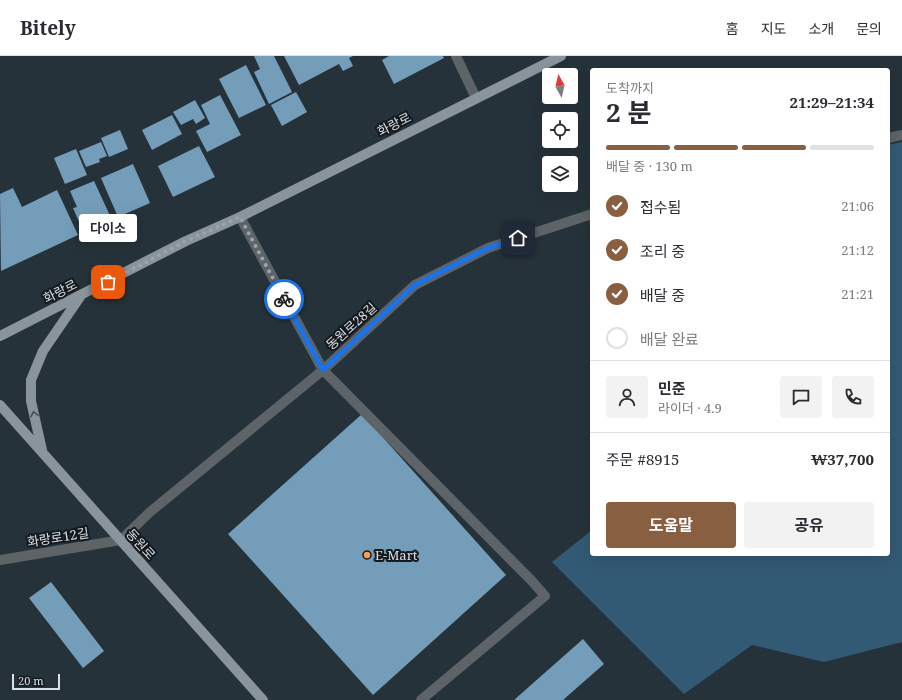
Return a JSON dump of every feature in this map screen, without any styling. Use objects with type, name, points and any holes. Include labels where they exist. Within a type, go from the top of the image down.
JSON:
[{"type":"main road","name":"화랑로","points":[[0,336],[81,296],[186,241],[240,217],[561,56]]},
{"type":"main road","points":[[42,452],[31,401],[31,380],[43,351],[81,296]]},
{"type":"main road","name":"동원로","points":[[0,405],[263,700]]},
{"type":"street","points":[[456,56],[476,98]]},
{"type":"street","points":[[890,138],[902,135]]},
{"type":"street","name":"동원로28길","points":[[121,540],[150,512],[323,370],[415,285],[488,248],[590,215]]},
{"type":"street","points":[[240,217],[323,370],[532,580],[545,596],[421,700]]},
{"type":"street","name":"화랑로12길","points":[[0,560],[121,540]]},
{"type":"shaded area","points":[[902,142],[902,642],[824,662],[752,645],[684,694],[552,562],[590,532],[590,556],[890,556],[890,145]]},
{"type":"building","points":[[254,56],[274,56],[292,92],[269,104],[254,72],[260,69]]},
{"type":"building","points":[[284,56],[353,56],[349,58],[353,66],[343,71],[339,64],[299,85]]},
{"type":"building","points":[[389,56],[443,56],[444,58],[394,84],[382,60]]},
{"type":"building","points":[[246,65],[266,105],[239,118],[219,79]]},
{"type":"building","points":[[296,92],[307,112],[282,126],[271,105]]},
{"type":"building","points":[[220,95],[241,135],[207,152],[196,131],[210,124],[201,105]]},
{"type":"building","points":[[195,100],[205,118],[196,124],[193,119],[181,125],[173,112]]},
{"type":"building","points":[[172,115],[182,134],[152,150],[142,130]]},
{"type":"building","points":[[120,130],[128,149],[109,157],[101,138]]},
{"type":"building","points":[[101,142],[107,156],[99,159],[100,162],[86,167],[79,151]]},
{"type":"building","points":[[199,146],[215,177],[173,197],[158,166]]},
{"type":"building","points":[[76,149],[87,175],[65,184],[54,158]]},
{"type":"building","points":[[133,164],[150,203],[118,217],[101,178]]},
{"type":"building","points":[[94,181],[112,220],[84,233],[73,208],[77,207],[70,191]]},
{"type":"building","points":[[13,188],[22,207],[57,190],[78,235],[1,271],[0,194]]},
{"type":"building","name":"E-Mart","points":[[362,414],[506,575],[373,695],[228,534]]},
{"type":"building","points":[[51,582],[104,651],[83,668],[29,598]]},
{"type":"building","points":[[583,639],[604,664],[563,700],[514,700]]},
{"type":"way so far","points":[[108,282],[186,241],[240,217],[284,299]]},
{"type":"place","name":"다이소","points":[[108,282]]},
{"type":"place","name":"E-Mart","points":[[367,555]]},
{"type":"route","points":[[284,299],[323,370],[415,285],[488,248],[518,238]]}]
